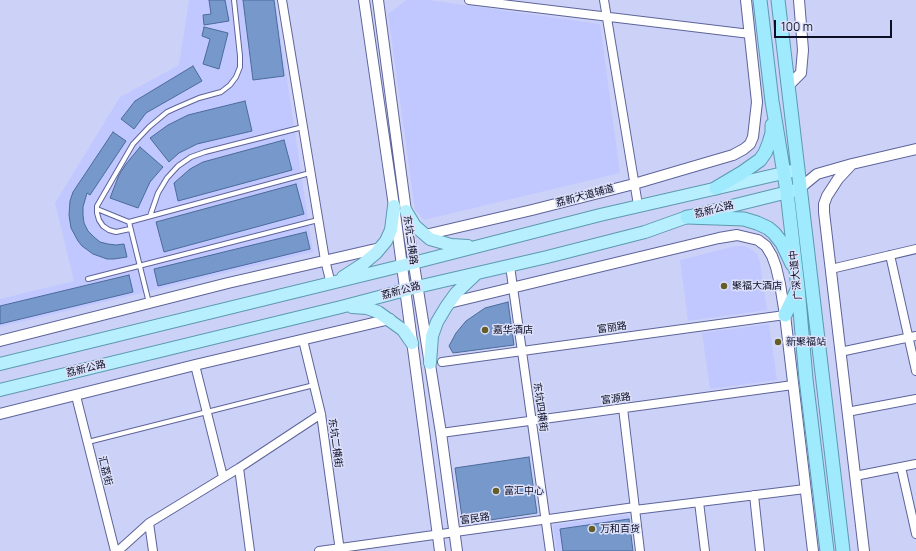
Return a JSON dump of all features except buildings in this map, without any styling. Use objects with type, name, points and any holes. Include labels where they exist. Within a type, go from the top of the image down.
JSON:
[{"type":"highway","name":"广深大道中","points":[[760,0],[772,101],[787,192],[798,288],[806,379],[827,551]]},
{"type":"highway","name":"广深大道中","points":[[778,0],[843,551]]},
{"type":"highway","points":[[716,188],[754,166],[765,153],[772,133],[772,101]]},
{"type":"highway","points":[[687,217],[744,219],[768,228],[782,243],[796,273]]},
{"type":"highway","points":[[785,315],[798,288]]},
{"type":"main road","name":"荔新公路","points":[[0,364],[408,265],[638,205],[798,170]]},
{"type":"main road","name":"荔新公路","points":[[0,390],[645,232],[687,217],[800,188]]},
{"type":"main road","points":[[331,284],[363,264],[386,242],[390,230],[394,206]]},
{"type":"main road","points":[[406,211],[415,226],[425,235],[439,242],[451,245],[477,246]]},
{"type":"main road","points":[[430,363],[432,336],[437,322],[456,293],[477,274]]},
{"type":"main road","points":[[345,306],[367,308],[378,312],[390,319],[403,330],[412,343]]},
{"type":"street","points":[[282,0],[318,220],[331,284]]},
{"type":"street","name":"东坑三横路","points":[[364,0],[394,206],[408,265],[417,287],[441,433],[457,551]]},
{"type":"street","name":"东坑三横路","points":[[378,0],[406,211],[408,265],[405,290],[440,551]]},
{"type":"street","points":[[469,0],[750,34],[746,0]]},
{"type":"street","points":[[604,0],[638,205]]},
{"type":"street","points":[[789,85],[801,73],[803,50],[799,0]]},
{"type":"street","name":"荔新大道辅道","points":[[425,235],[634,184],[733,155],[744,149],[750,144],[753,136],[757,102],[750,34]]},
{"type":"street","points":[[800,188],[817,174],[916,149]]},
{"type":"street","points":[[852,164],[835,184],[827,196],[824,204],[825,226],[864,551]]},
{"type":"street","points":[[798,170],[817,174]]},
{"type":"street","points":[[449,303],[719,238],[737,235],[758,240],[766,246],[776,266],[785,315],[813,551]]},
{"type":"street","points":[[0,340],[325,260],[380,248]]},
{"type":"street","points":[[831,269],[916,249]]},
{"type":"street","points":[[890,255],[912,336],[916,371]]},
{"type":"street","name":"东坑四横街","points":[[510,266],[550,551]]},
{"type":"street","name":"富丽路","points":[[442,362],[785,315]]},
{"type":"street","points":[[0,414],[195,365],[390,319]]},
{"type":"street","points":[[840,352],[912,336]]},
{"type":"street","name":"东坑二横街","points":[[302,340],[321,414],[340,550]]},
{"type":"street","points":[[195,365],[223,477]]},
{"type":"street","name":"富源路","points":[[441,433],[793,385]]},
{"type":"street","name":"汇荔街","points":[[76,396],[114,551]]},
{"type":"street","points":[[847,412],[916,399]]},
{"type":"street","points":[[623,408],[640,551]]},
{"type":"street","points":[[118,551],[149,523],[321,414]]},
{"type":"street","points":[[855,476],[916,464]]},
{"type":"street","points":[[901,467],[916,534]]},
{"type":"street","points":[[238,468],[250,551]]},
{"type":"street","name":"富民路","points":[[319,551],[340,550],[545,519],[805,489]]},
{"type":"street","points":[[754,495],[760,551]]},
{"type":"street","points":[[699,502],[705,551]]},
{"type":"street","points":[[149,523],[153,551]]},
{"type":"lane","points":[[130,229],[116,232],[103,226],[99,220],[97,209],[100,199],[133,144],[149,126],[167,112],[199,98],[221,92],[230,86],[240,67],[234,0]]},
{"type":"lane","points":[[150,216],[155,200],[165,182],[178,166],[191,157],[205,152],[303,127]]},
{"type":"lane","points":[[97,209],[128,222],[310,173]]},
{"type":"lane","points":[[88,279],[318,220]]},
{"type":"lane","points":[[128,222],[149,303]]},
{"type":"lane","points":[[87,442],[314,385]]},
{"type":"shaded area","points":[[189,0],[275,0],[313,252],[0,327],[0,299],[74,281],[55,203],[120,97],[179,65]]},
{"type":"shaded area","points":[[406,0],[429,0],[600,24],[620,173],[424,220],[415,210],[388,14]]},
{"type":"shaded area","name":"聚福大酒店","points":[[735,246],[744,246],[757,254],[760,262],[767,310],[688,321],[680,260]]},
{"type":"shaded area","points":[[769,324],[777,380],[710,389],[702,333]]},
{"type":"shaded area","name":"万和百货","points":[[628,515],[633,551],[557,551],[553,525]]},
{"type":"place","name":"聚福大酒店","points":[[724,286]]},
{"type":"place","name":"嘉华酒店","points":[[485,330]]},
{"type":"place","name":"新聚福站","points":[[778,342]]},
{"type":"place","name":"富汇中心","points":[[496,491]]},
{"type":"place","name":"万和百货","points":[[592,529]]}]
